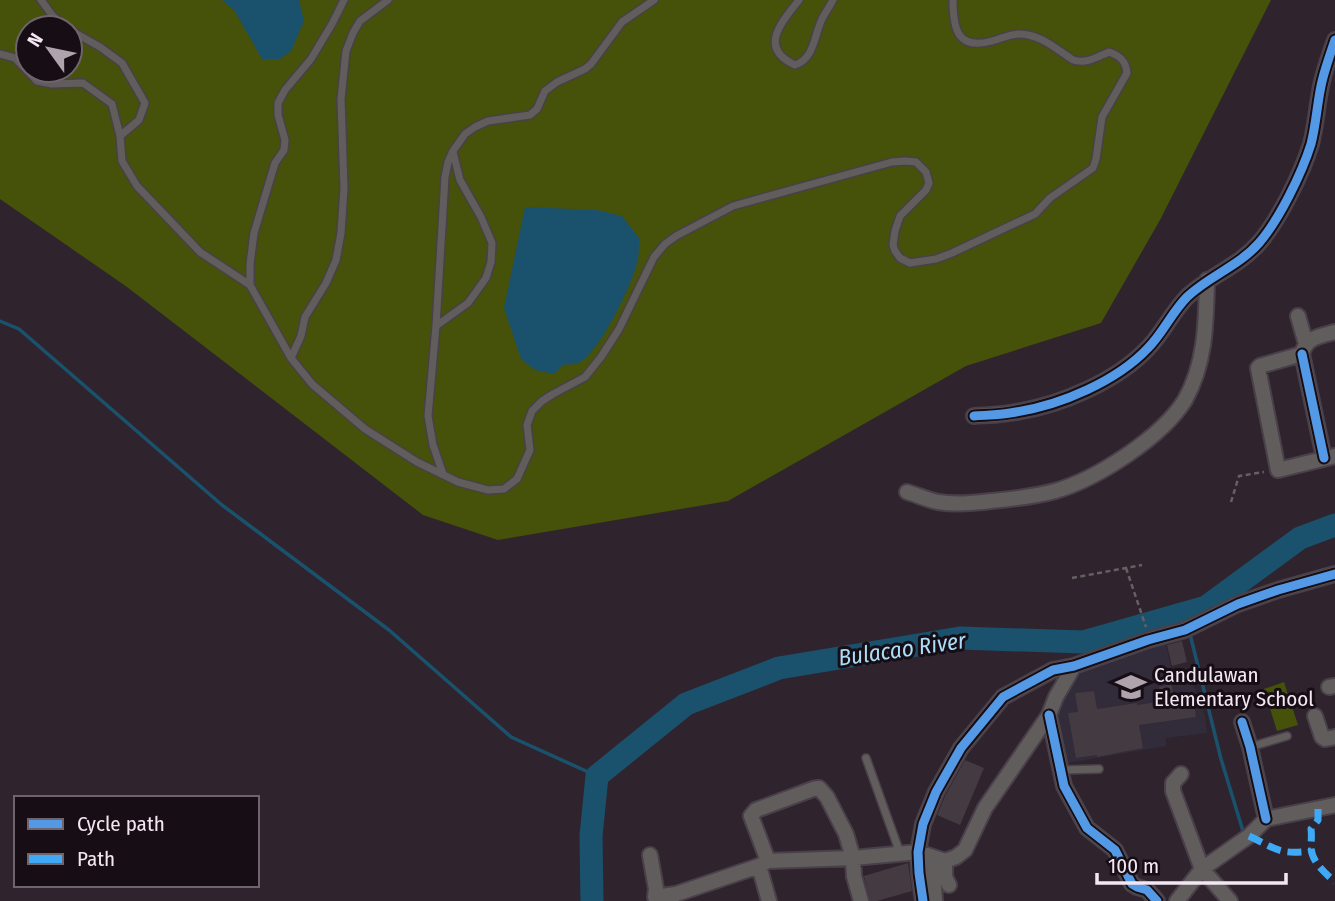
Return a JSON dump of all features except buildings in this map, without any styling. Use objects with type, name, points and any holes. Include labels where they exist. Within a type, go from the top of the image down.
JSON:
[{"type":"street","points":[[974,416],[1016,413],[1049,405],[1118,374],[1149,347],[1185,299],[1258,245],[1274,223],[1304,164],[1311,142],[1321,85],[1335,40]]},
{"type":"street","points":[[907,492],[937,502],[967,504],[1015,498],[1056,491],[1125,457],[1160,429],[1184,401],[1196,376],[1203,354],[1208,280]]},
{"type":"street","points":[[1298,316],[1304,349],[1329,457],[1278,470],[1259,367],[1304,349],[1315,337],[1335,332]]},
{"type":"street","points":[[935,901],[932,857],[923,824],[936,792],[961,748],[1003,697],[1054,670],[1188,629],[1238,604],[1335,574]]},
{"type":"street","points":[[650,855],[656,889],[654,899],[763,864],[900,855],[956,857],[965,850],[985,808],[1049,715],[1074,666]]},
{"type":"street","points":[[1049,715],[1064,786],[1087,828],[1115,850],[1132,884],[1147,890],[1157,901]]},
{"type":"street","points":[[1314,716],[1322,737],[1335,737]]},
{"type":"street","points":[[1242,722],[1266,819]]},
{"type":"street","points":[[1181,774],[1173,783],[1173,790],[1202,869],[1230,901]]},
{"type":"street","points":[[769,901],[752,813],[817,788],[827,797],[846,834],[861,901]]},
{"type":"street","points":[[1177,901],[1202,869],[1249,836],[1266,819],[1335,805]]},
{"type":"street","points":[[932,857],[948,885]]},
{"type":"street","points":[[923,901],[919,882],[932,857]]},
{"type":"lane","points":[[250,285],[254,233],[275,163],[284,150],[285,140],[278,115],[278,103],[285,90],[311,59],[344,0]]},
{"type":"lane","points":[[291,358],[301,336],[305,317],[326,283],[336,260],[341,233],[344,188],[341,99],[346,51],[360,21],[388,0]]},
{"type":"lane","points":[[443,474],[433,445],[428,416],[445,177],[453,151],[475,127],[488,121],[530,115],[537,109],[545,91],[591,64],[622,22],[654,0]]},
{"type":"lane","points":[[799,0],[783,20],[775,39],[782,59],[795,65],[803,63],[811,52],[822,19],[834,0]]},
{"type":"lane","points":[[0,54],[15,58],[37,81],[52,84],[83,83],[113,104],[122,161],[137,186],[200,252],[250,285],[291,358],[312,384],[365,429],[417,462],[458,482],[488,490],[504,489],[517,479],[530,450],[527,425],[532,411],[552,394],[585,377],[619,329],[654,257],[676,236],[733,206],[892,162],[905,161],[916,162],[926,172],[929,183],[926,190],[900,216],[893,245],[900,258],[910,263],[936,259],[1035,214],[1050,198],[1093,168],[1102,117],[1128,73],[1122,59],[1109,52],[1087,62],[1080,62],[1037,36],[1017,34],[971,43],[960,37],[954,26],[953,0]]},
{"type":"lane","points":[[84,38],[122,63],[145,103],[139,120],[120,136]]},
{"type":"lane","points":[[436,327],[468,303],[486,278],[491,262],[492,243],[481,216],[460,180],[453,151]]},
{"type":"lane","points":[[1250,747],[1287,737]]},
{"type":"lane","points":[[866,758],[900,855]]},
{"type":"lane","points":[[1060,771],[1099,769]]},
{"type":"path","points":[[1231,502],[1239,476],[1278,470]]},
{"type":"path","points":[[1072,578],[1142,565]]},
{"type":"path","points":[[1126,568],[1146,628]]},
{"type":"shaded area","name":"Candulawan Elementary School","points":[[1165,639],[1171,668],[1192,682],[1205,716],[1207,733],[1166,738],[1166,746],[1062,764],[1054,713],[1063,692],[1085,665]]},
{"type":"green space","points":[[0,0],[1271,0],[1160,220],[1101,323],[966,366],[728,501],[498,540],[423,515],[127,287],[0,199]]},
{"type":"green space","points":[[1284,682],[1298,725],[1277,731],[1264,689]]},
{"type":"water","points":[[222,0],[299,0],[304,21],[291,51],[280,59],[262,59],[234,10]]},
{"type":"water","points":[[525,207],[597,210],[622,216],[639,238],[635,271],[606,332],[579,363],[563,365],[554,374],[535,370],[521,359],[504,308]]},
{"type":"waterway","points":[[0,321],[19,329],[222,505],[389,630],[511,737],[597,776]]},
{"type":"waterway","name":"Bulacao River","points":[[592,901],[591,836],[597,776],[686,704],[779,668],[960,638],[1083,642],[1206,607],[1300,538],[1335,525]]},
{"type":"waterway","points":[[1185,613],[1187,623]]},
{"type":"waterway","points":[[1189,630],[1221,759],[1243,831]]},
{"type":"marked path","points":[[1318,809],[1318,820],[1311,829],[1312,853],[1320,867],[1335,882]]},
{"type":"marked path","points":[[1249,836],[1284,851],[1311,851]]},
{"type":"cycle path","points":[[974,416],[1006,414],[1051,404],[1087,390],[1121,371],[1148,348],[1187,297],[1259,243],[1282,209],[1307,156],[1313,137],[1322,80],[1335,40]]},
{"type":"cycle path","points":[[1302,354],[1324,458]]},
{"type":"cycle path","points":[[923,901],[918,852],[923,824],[936,792],[961,748],[1003,697],[1053,670],[1074,666],[1185,630],[1238,604],[1335,574]]},
{"type":"cycle path","points":[[1049,715],[1064,786],[1087,828],[1115,850],[1132,884],[1147,890],[1157,901]]},
{"type":"cycle path","points":[[1242,722],[1266,819]]},
{"type":"place","name":"Candulawan Elementary School","points":[[1131,687]]}]
